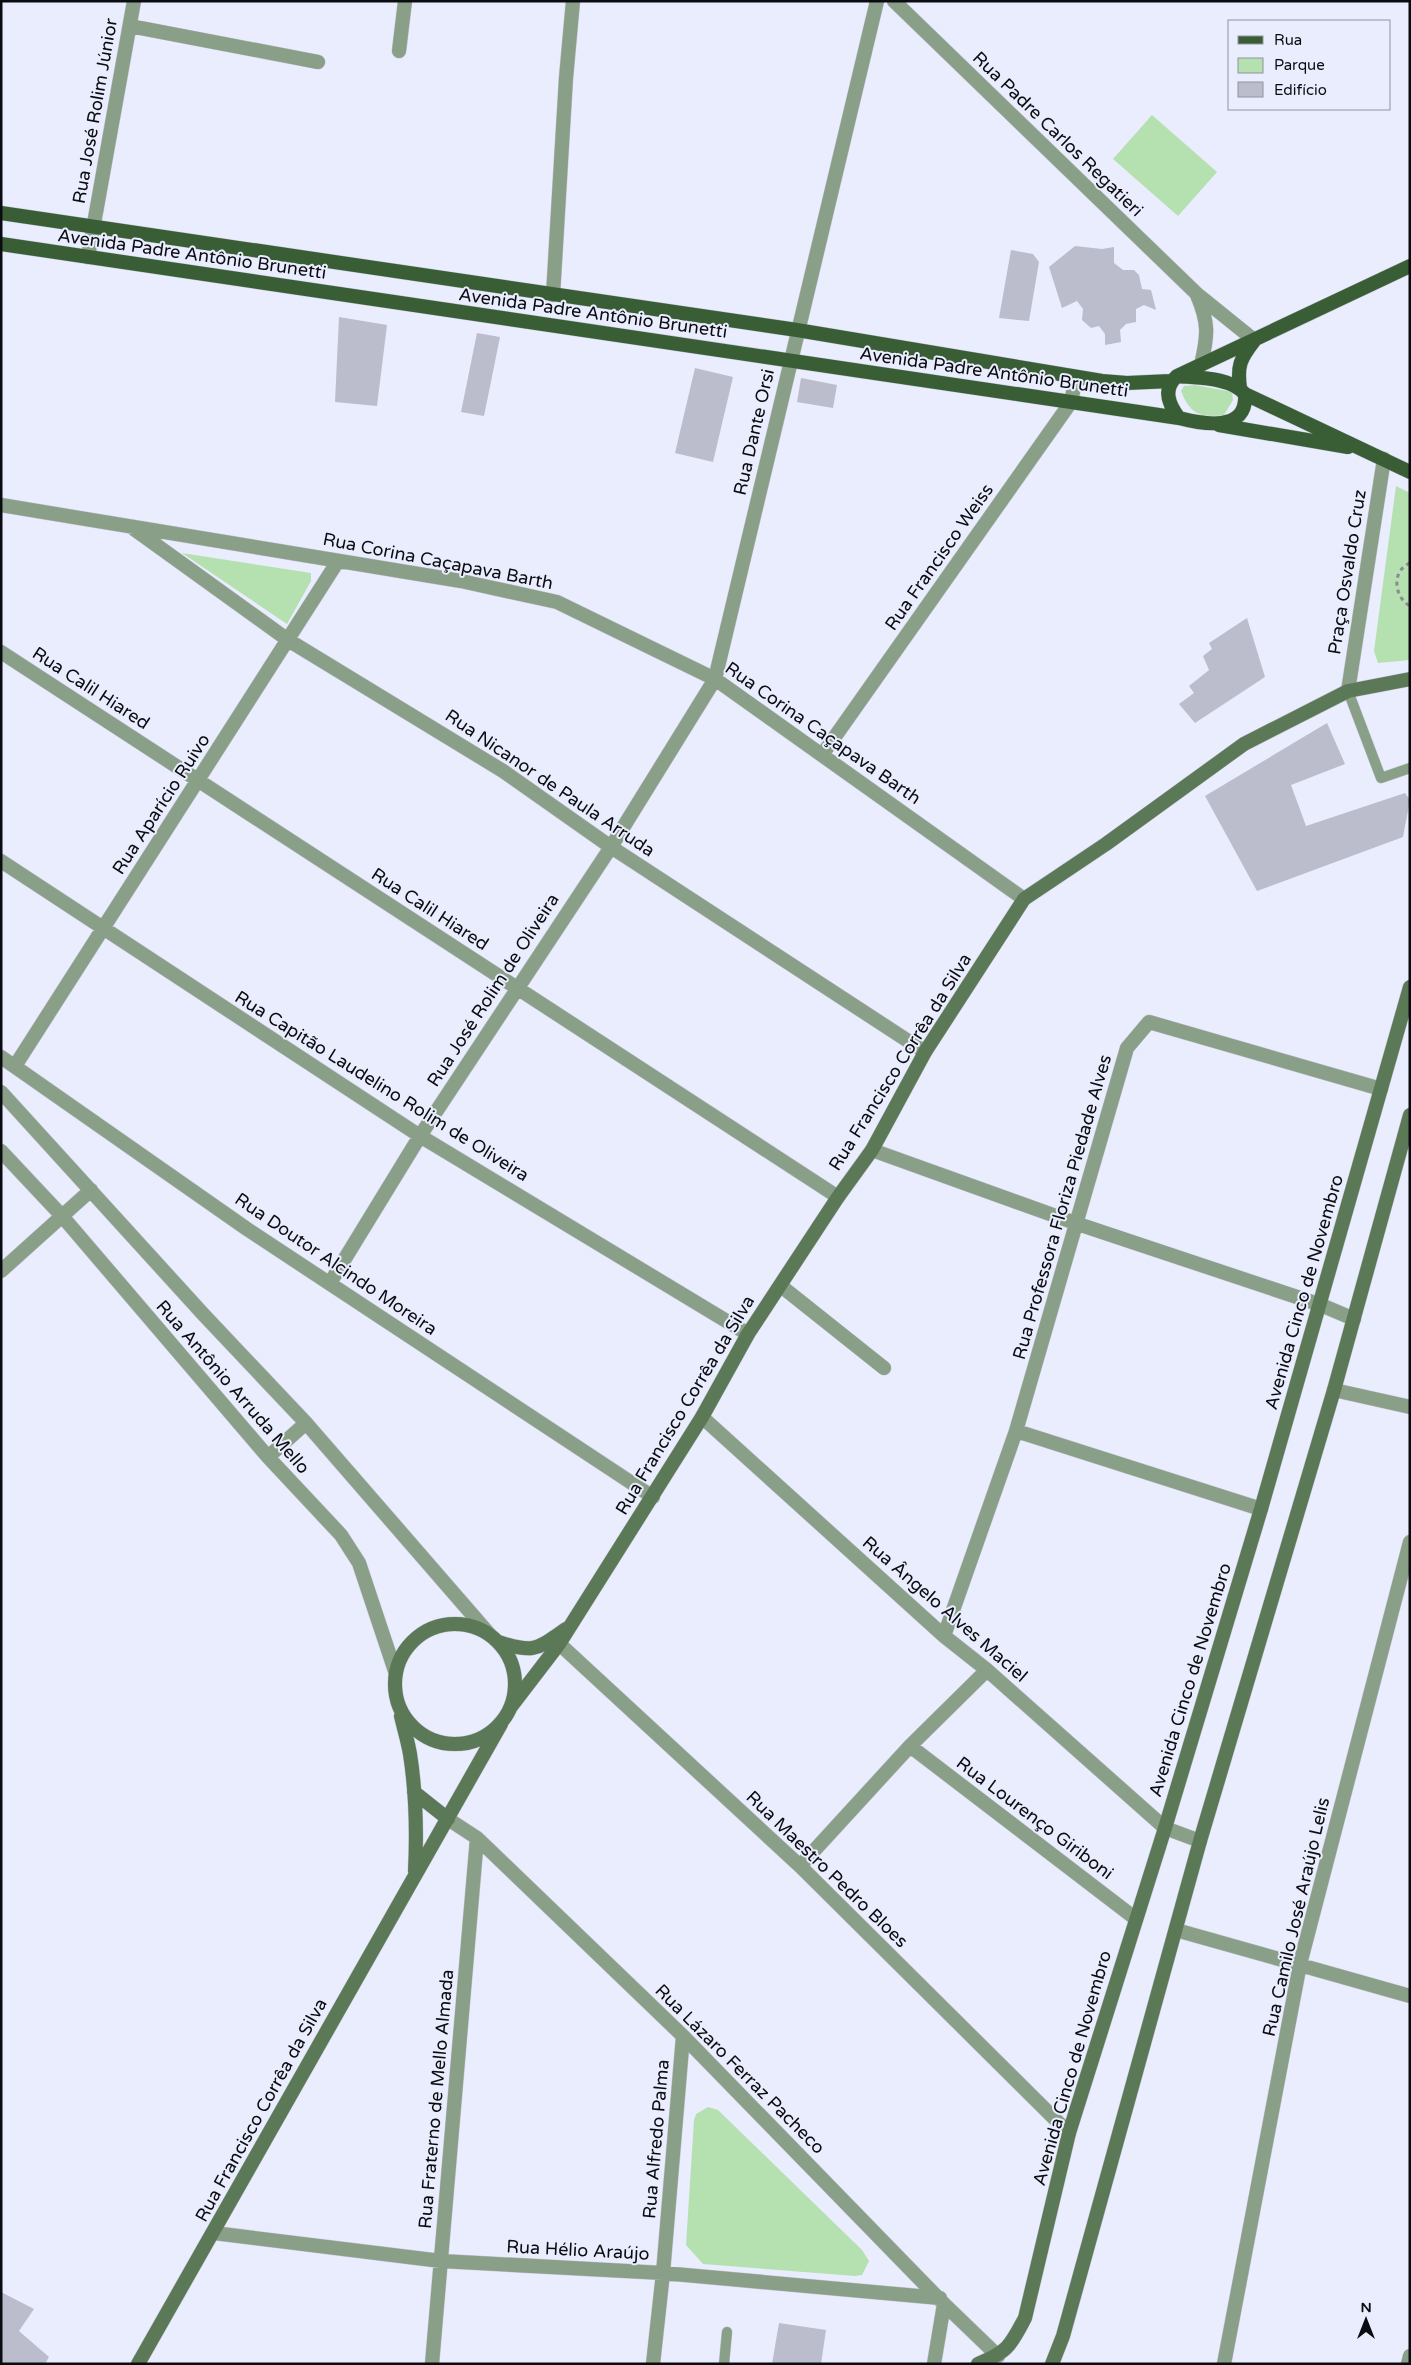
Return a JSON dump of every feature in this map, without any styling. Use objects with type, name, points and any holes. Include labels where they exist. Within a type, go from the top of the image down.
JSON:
[{"type":"main road","name":"Avenida Padre Antônio Brunetti","points":[[1,213],[797,330],[1076,377],[1127,383],[1174,379]]},
{"type":"main road","name":"Avenida Padre Antônio Brunetti","points":[[1,244],[1179,418],[1369,451]]},
{"type":"main road","points":[[1179,418],[1169,402],[1168,395],[1174,379],[1410,266]]},
{"type":"main road","points":[[1218,425],[1234,419],[1244,407],[1238,367],[1254,340]]},
{"type":"main road","points":[[1174,379],[1199,378],[1242,391],[1410,472]]},
{"type":"main road","name":"Rua Francisco Corrêa da Silva","points":[[510,1708],[556,1641],[571,1626],[653,1497],[702,1417],[748,1334],[872,1150],[925,1052],[1024,899],[1106,844],[1244,744],[1348,690],[1410,679]]},
{"type":"main road","name":"Avenida Cinco de Novembro","points":[[978,2364],[1000,2360],[1011,2346],[1025,2318],[1069,2133],[1165,1828],[1261,1509],[1321,1305],[1410,987]]},
{"type":"main road","points":[[1052,2364],[1063,2336],[1200,1841],[1334,1390],[1410,1115]]},
{"type":"main road","points":[[452,1624],[472,1626],[494,1639],[507,1654],[513,1667],[514,1695],[510,1708],[500,1724],[485,1736],[466,1743],[447,1744],[427,1738],[411,1726],[400,1710],[394,1691],[395,1671],[403,1653],[416,1638],[433,1628],[452,1624]]},
{"type":"main road","name":"Rua Francisco Corrêa da Silva","points":[[494,1639],[514,1648],[535,1649],[556,1641]]},
{"type":"main road","name":"Rua Francisco Corrêa da Silva","points":[[400,1710],[410,1753],[414,1792],[417,1825],[415,1874]]},
{"type":"main road","name":"Rua Francisco Corrêa da Silva","points":[[138,2364],[214,2233],[500,1724]]},
{"type":"main road","points":[[414,1792],[448,1819]]},
{"type":"street","name":"Rua José Rolim Júnior","points":[[88,257],[134,1]]},
{"type":"street","points":[[399,50],[405,1]]},
{"type":"street","points":[[553,295],[566,78],[573,1]]},
{"type":"street","name":"Rua Dante Orsi","points":[[611,847],[716,679],[797,330],[877,1]]},
{"type":"street","name":"Rua Padre Carlos Regatieri","points":[[894,1],[1197,294],[1254,340]]},
{"type":"street","points":[[130,26],[318,62]]},
{"type":"street","points":[[1197,294],[1206,316],[1208,331],[1201,365]]},
{"type":"street","name":"Rua Francisco Weiss","points":[[822,755],[1071,402],[1076,377]]},
{"type":"street","name":"Praça Osvaldo Cruz","points":[[1348,690],[1384,459]]},
{"type":"street","name":"Rua Corina Caçapava Barth","points":[[1,505],[461,581],[557,602],[716,679],[1024,899]]},
{"type":"street","name":"Rua Nicanor de Paula Arruda","points":[[131,527],[288,640],[503,770],[611,847],[925,1052]]},
{"type":"street","name":"Rua Aparício Ruivo","points":[[15,1066],[338,561]]},
{"type":"street","name":"Rua Calil Hiared","points":[[1,652],[838,1198]]},
{"type":"street","name":"Rua José Rolim de Oliveira","points":[[330,1283],[420,1136],[516,988],[611,847]]},
{"type":"street","name":"Rua Capitão Laudelino Rolim de Oliveira","points":[[1,860],[103,929],[420,1136],[748,1334]]},
{"type":"street","name":"Rua Professora Floriza Piedade Alves","points":[[944,1636],[1016,1431],[1078,1224],[1127,1048],[1149,1022],[1381,1089]]},
{"type":"street","name":"Rua Doutor Alcindo Moreira","points":[[1,1057],[247,1229],[653,1497]]},
{"type":"street","points":[[1,1092],[306,1423],[494,1639]]},
{"type":"street","points":[[872,1150],[1078,1224],[1321,1305],[1354,1319]]},
{"type":"street","name":"Rua Antônio Arruda Mello","points":[[1,1151],[62,1216],[268,1457],[341,1536],[359,1563],[395,1671]]},
{"type":"street","points":[[1,1271],[91,1190]]},
{"type":"street","points":[[781,1286],[884,1368]]},
{"type":"street","points":[[1334,1390],[1410,1407]]},
{"type":"street","name":"Rua Ângelo Alves Maciel","points":[[702,1417],[944,1636],[987,1670],[1165,1828]]},
{"type":"street","points":[[268,1457],[306,1423]]},
{"type":"street","points":[[1016,1431],[1261,1509]]},
{"type":"street","name":"Rua Camilo José Araújo Lelis","points":[[1224,2364],[1300,1964],[1410,1542]]},
{"type":"street","name":"Rua Maestro Pedro Bloes","points":[[556,1641],[800,1866],[1069,2133]]},
{"type":"street","points":[[800,1866],[910,1746],[987,1670]]},
{"type":"street","name":"Rua Lourenço Giriboni","points":[[910,1746],[1136,1919]]},
{"type":"street","name":"Rua Lázaro Ferraz Pacheco","points":[[448,1819],[476,1838],[683,2036],[1000,2360]]},
{"type":"street","points":[[1165,1828],[1200,1841]]},
{"type":"street","name":"Rua Fraterno de Mello Almada","points":[[432,2364],[476,1838]]},
{"type":"street","points":[[1176,1930],[1410,1996]]},
{"type":"street","name":"Rua Alfredo Palma","points":[[654,2364],[683,2036]]},
{"type":"street","name":"Rua Hélio Araújo","points":[[214,2233],[441,2260],[663,2273],[942,2301]]},
{"type":"street","points":[[934,2364],[942,2301]]},
{"type":"street","points":[[1058,2364],[1063,2336]]},
{"type":"street","points":[[1408,2364],[1410,2356]]},
{"type":"lane","points":[[1348,690],[1381,778],[1410,768]]},
{"type":"lane","points":[[724,2364],[727,2332]]},
{"type":"path","points":[[1410,563],[1398,574],[1396,586],[1400,597],[1410,606]]},
{"type":"green space","points":[[1152,115],[1217,172],[1178,216],[1113,159]]},
{"type":"green space","points":[[1195,385],[1232,392],[1233,400],[1224,415],[1202,415],[1188,405],[1181,391],[1184,386]]},
{"type":"green space","points":[[1396,486],[1410,493],[1410,660],[1378,663],[1374,651]]},
{"type":"green space","points":[[182,553],[311,573],[311,581],[287,624]]},
{"type":"green space","points":[[708,2107],[718,2110],[862,2250],[869,2261],[862,2275],[703,2264],[686,2245],[694,2120],[696,2114]]},
{"type":"building","points":[[1075,246],[1102,249],[1114,247],[1114,263],[1123,270],[1134,270],[1139,275],[1142,289],[1151,290],[1156,310],[1144,305],[1136,309],[1136,322],[1126,324],[1120,330],[1121,342],[1105,345],[1105,334],[1099,326],[1091,328],[1082,320],[1083,309],[1077,301],[1062,308],[1049,267]]},
{"type":"building","points":[[1011,250],[1033,254],[1039,262],[1029,321],[999,318]]},
{"type":"building","points":[[339,317],[387,325],[377,406],[335,402]]},
{"type":"building","points":[[477,333],[500,337],[484,416],[461,412]]},
{"type":"building","points":[[695,368],[733,377],[713,462],[675,453]]},
{"type":"building","points":[[801,378],[837,385],[833,408],[797,402]]},
{"type":"building","points":[[1247,618],[1265,677],[1195,723],[1179,704],[1194,693],[1189,686],[1209,670],[1203,656],[1212,649],[1209,643]]},
{"type":"building","points":[[1327,723],[1345,764],[1291,785],[1306,826],[1405,793],[1410,800],[1403,837],[1257,891],[1205,796]]},
{"type":"building","points":[[1,2292],[34,2309],[19,2331],[49,2357],[45,2364],[1,2364]]},
{"type":"building","points":[[779,2323],[826,2330],[821,2364],[772,2364]]}]
